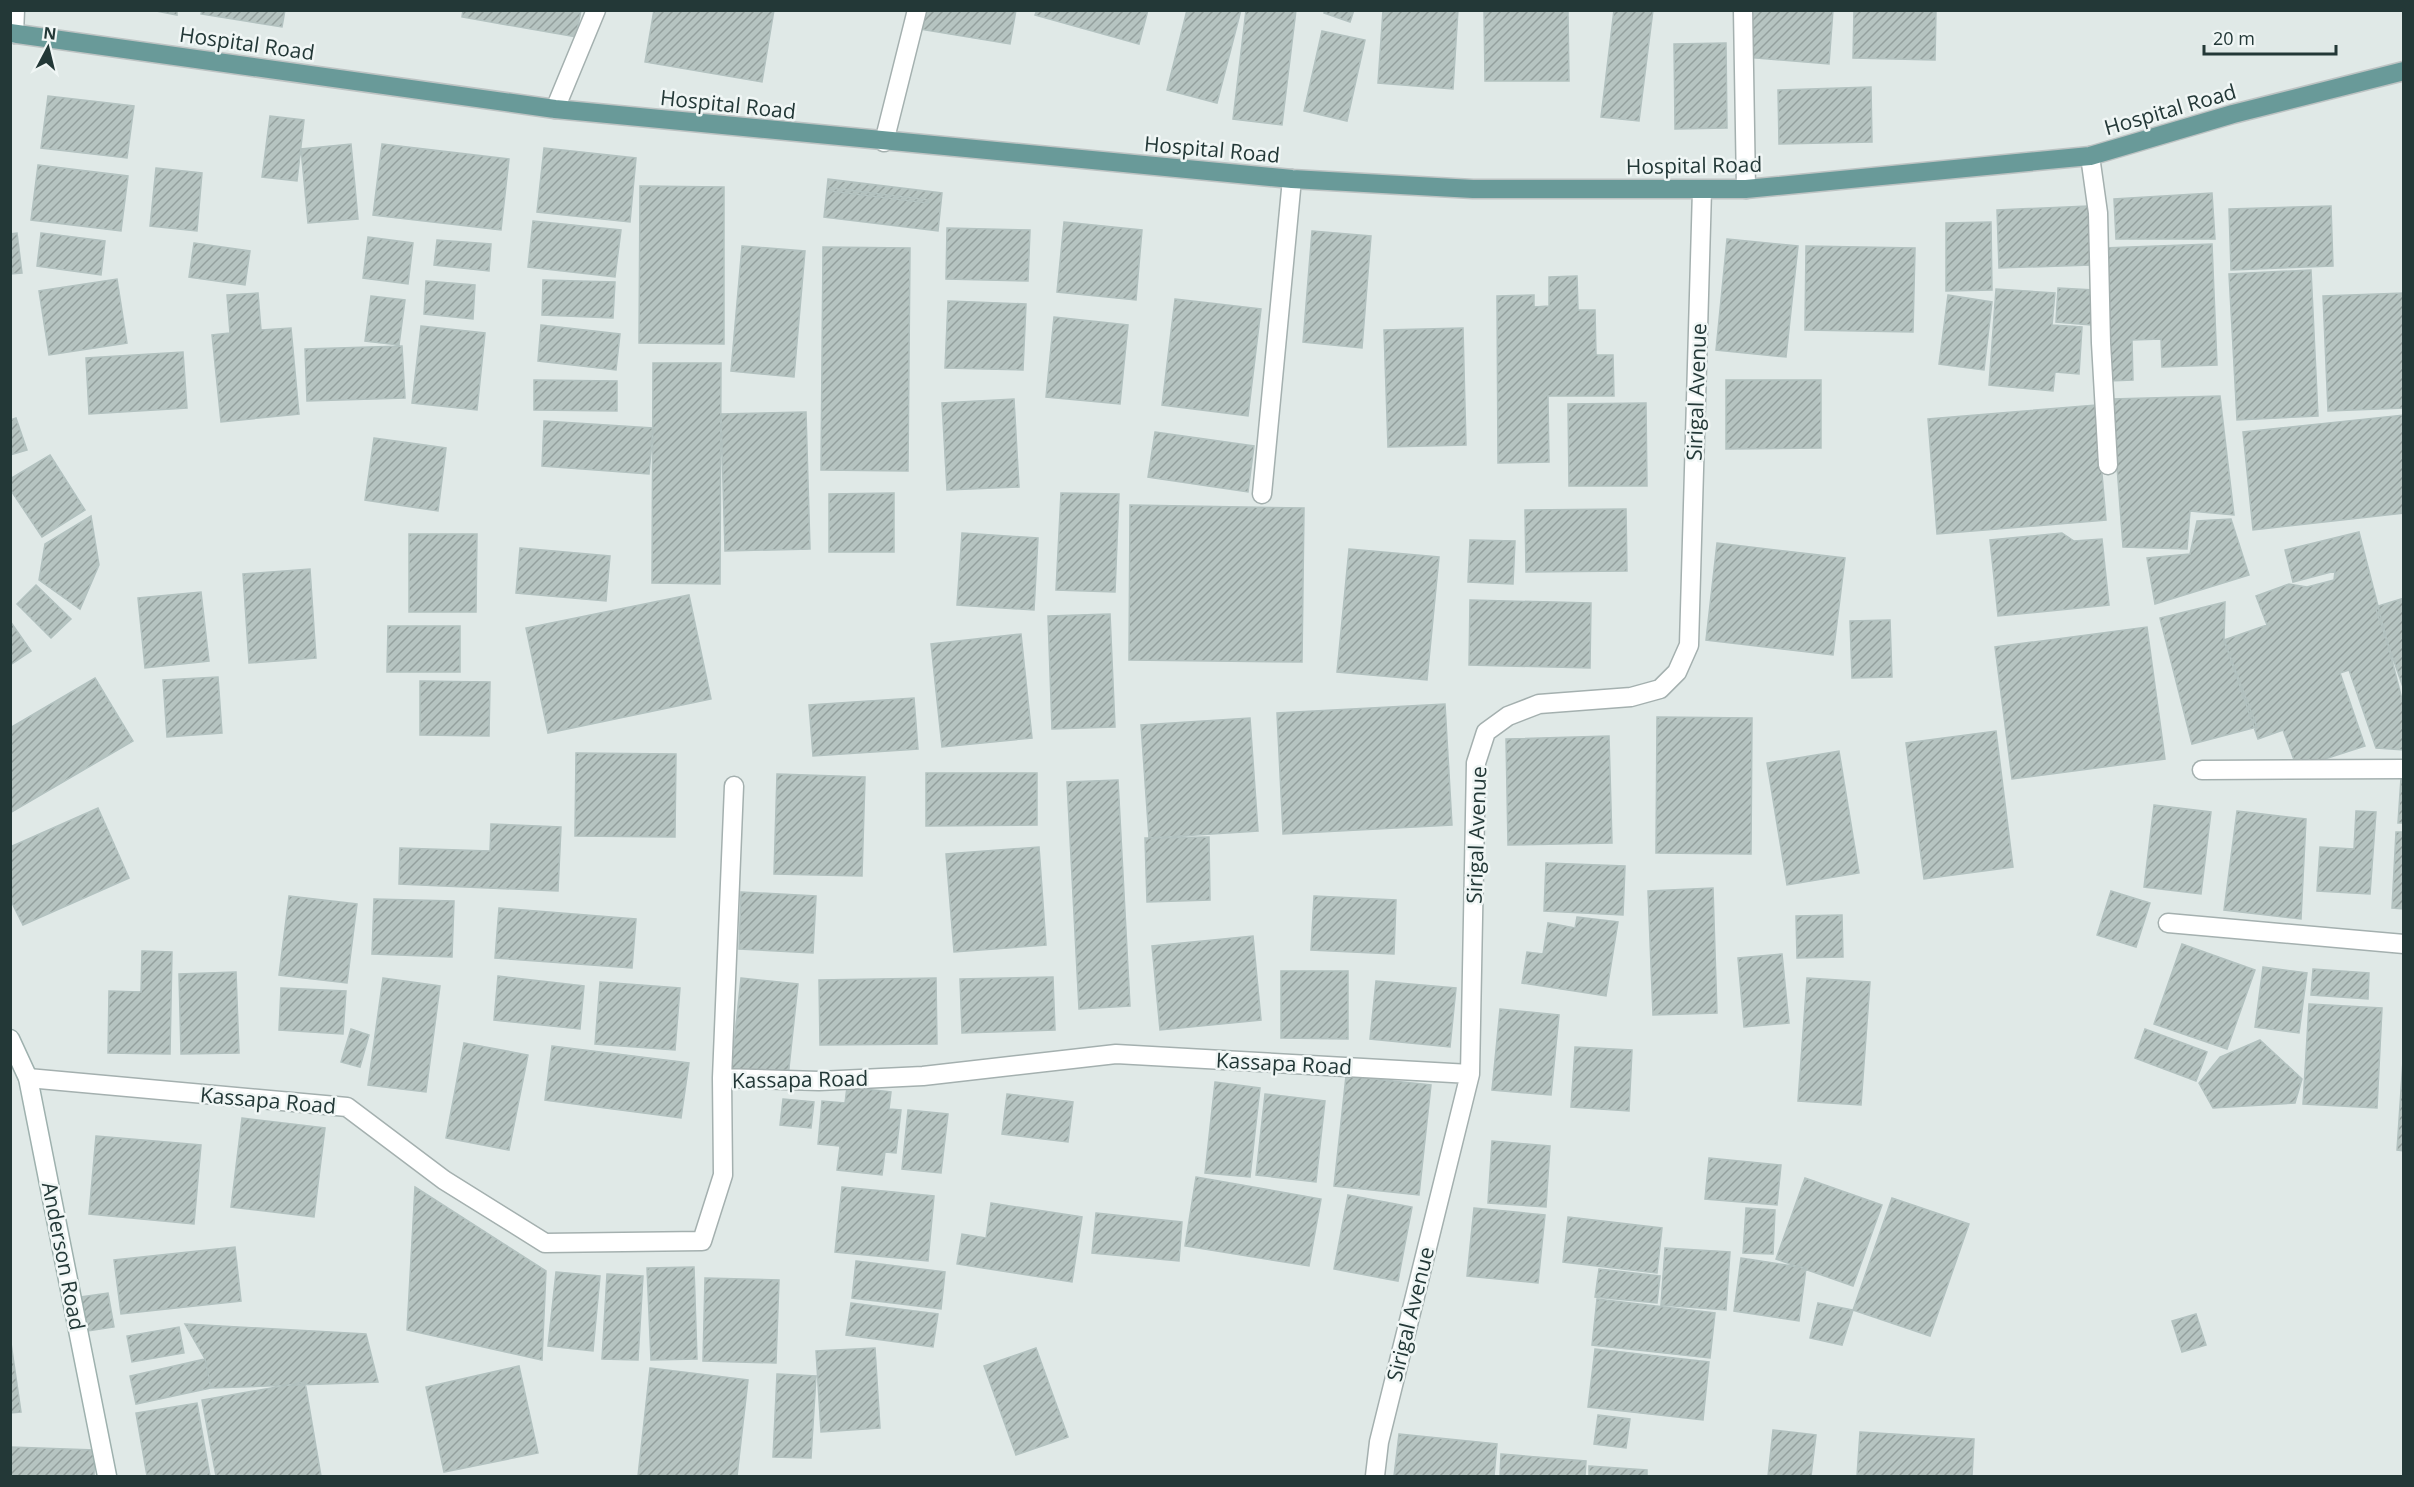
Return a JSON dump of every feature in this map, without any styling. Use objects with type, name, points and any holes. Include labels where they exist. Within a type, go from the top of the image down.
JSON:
[{"type":"main road","name":"Hospital Road","points":[[12,33],[555,109],[1292,179],[1473,189],[1746,189],[2090,156],[2233,114],[2403,71]]},
{"type":"street","points":[[12,33],[15,10]]},
{"type":"street","points":[[555,109],[596,10]]},
{"type":"street","points":[[885,142],[917,10]]},
{"type":"street","points":[[1743,10],[1746,189]]},
{"type":"street","points":[[2090,156],[2098,213],[2101,343],[2108,465]]},
{"type":"street","points":[[1262,494],[1292,179]]},
{"type":"street","name":"Sirigal Avenue","points":[[1375,1476],[1379,1442],[1470,1074],[1476,763],[1486,732],[1508,716],[1539,704],[1631,697],[1660,689],[1677,672],[1689,645],[1702,190]]},
{"type":"street","points":[[2202,770],[2403,769]]},
{"type":"street","points":[[722,1078],[734,786]]},
{"type":"street","points":[[2168,923],[2403,944]]},
{"type":"street","name":"Anderson Road","points":[[10,1040],[28,1078],[107,1476]]},
{"type":"street","name":"Kassapa Road","points":[[28,1078],[347,1107],[444,1180],[545,1243],[702,1241],[723,1175],[722,1078],[819,1081],[923,1076],[1116,1054],[1470,1074]]},
{"type":"building","points":[[151,10],[177,10],[177,15]]},
{"type":"building","points":[[202,10],[285,10],[282,27],[201,14]]},
{"type":"building","points":[[463,10],[581,10],[576,37],[462,17]]},
{"type":"building","points":[[654,10],[774,10],[762,82],[645,62]]},
{"type":"building","points":[[922,10],[1016,10],[1010,44],[919,29]]},
{"type":"building","points":[[1037,10],[1148,10],[1139,44],[1035,15]]},
{"type":"building","points":[[1187,10],[1241,10],[1217,103],[1167,90]]},
{"type":"building","points":[[1246,10],[1296,10],[1282,125],[1233,119]]},
{"type":"building","points":[[1325,10],[1354,10],[1350,22],[1324,13]]},
{"type":"building","points":[[1383,10],[1458,10],[1453,89],[1378,83]]},
{"type":"building","points":[[1484,10],[1568,10],[1569,81],[1485,81]]},
{"type":"building","points":[[1614,10],[1653,10],[1639,121],[1601,117]]},
{"type":"building","points":[[1749,10],[1833,10],[1829,64],[1745,57]]},
{"type":"building","points":[[1854,10],[1936,10],[1935,60],[1853,58]]},
{"type":"building","points":[[1322,31],[1365,40],[1347,121],[1304,111]]},
{"type":"building","points":[[1726,43],[1727,128],[1675,129],[1674,44]]},
{"type":"building","points":[[1871,87],[1872,142],[1779,144],[1778,90]]},
{"type":"building","points":[[48,96],[134,106],[127,158],[41,148]]},
{"type":"building","points":[[270,116],[304,120],[297,181],[262,177]]},
{"type":"building","points":[[351,144],[358,219],[308,223],[301,149]]},
{"type":"building","points":[[382,144],[509,159],[501,230],[373,215]]},
{"type":"building","points":[[544,148],[636,158],[630,222],[537,212]]},
{"type":"building","points":[[38,165],[128,176],[121,231],[31,220]]},
{"type":"building","points":[[156,168],[202,173],[197,231],[150,226]]},
{"type":"building","points":[[828,179],[942,193],[938,231],[824,217]]},
{"type":"building","points":[[640,186],[724,187],[724,344],[639,343]]},
{"type":"building","points":[[830,188],[928,200],[928,203],[830,191]]},
{"type":"building","points":[[2212,193],[2215,239],[2116,239],[2114,199]]},
{"type":"building","points":[[2088,206],[2091,265],[1999,268],[1997,210]]},
{"type":"building","points":[[2331,206],[2333,266],[2231,270],[2229,209]]},
{"type":"building","points":[[533,221],[621,230],[615,277],[528,267]]},
{"type":"building","points":[[1064,222],[1142,230],[1136,300],[1057,292]]},
{"type":"building","points":[[1991,222],[1992,290],[1946,291],[1946,223]]},
{"type":"building","points":[[947,228],[1030,230],[1028,281],[946,279]]},
{"type":"building","points":[[1312,231],[1371,236],[1362,348],[1303,342]]},
{"type":"building","points":[[17,233],[22,273],[10,274],[10,234]]},
{"type":"building","points":[[41,233],[105,241],[101,275],[37,266]]},
{"type":"building","points":[[368,237],[413,243],[408,284],[363,278]]},
{"type":"building","points":[[1727,239],[1798,246],[1786,357],[1716,350]]},
{"type":"building","points":[[437,240],[491,244],[489,271],[434,265]]},
{"type":"building","points":[[194,243],[250,251],[245,285],[189,277]]},
{"type":"building","points":[[2212,244],[2217,365],[2162,367],[2161,339],[2132,340],[2133,380],[2108,381],[2103,248]]},
{"type":"building","points":[[742,246],[805,251],[794,377],[731,371]]},
{"type":"building","points":[[1806,246],[1915,248],[1913,332],[1805,330]]},
{"type":"building","points":[[823,247],[910,248],[908,471],[821,470]]},
{"type":"building","points":[[2311,270],[2318,416],[2237,420],[2229,274]]},
{"type":"building","points":[[1577,276],[1578,310],[1595,310],[1596,355],[1613,355],[1614,396],[1548,396],[1549,462],[1498,463],[1497,296],[1534,295],[1534,307],[1549,306],[1549,277]]},
{"type":"building","points":[[117,279],[127,343],[49,355],[39,291]]},
{"type":"building","points":[[543,280],[615,282],[613,318],[542,315]]},
{"type":"building","points":[[426,281],[475,285],[473,319],[424,314]]},
{"type":"building","points":[[2058,288],[2094,290],[2091,325],[2056,322]]},
{"type":"building","points":[[1996,289],[2055,293],[2052,325],[2082,327],[2079,374],[2055,372],[2053,391],[1989,385]]},
{"type":"building","points":[[258,293],[261,330],[291,328],[299,414],[221,422],[212,335],[230,333],[227,295]]},
{"type":"building","points":[[2404,293],[2404,408],[2328,411],[2323,296]]},
{"type":"building","points":[[1948,295],[1992,302],[1984,370],[1939,364]]},
{"type":"building","points":[[371,296],[405,300],[399,345],[365,341]]},
{"type":"building","points":[[1175,299],[1261,309],[1248,416],[1162,405]]},
{"type":"building","points":[[948,301],[1026,304],[1023,370],[945,368]]},
{"type":"building","points":[[1054,317],[1128,325],[1120,404],[1046,397]]},
{"type":"building","points":[[541,325],[620,334],[616,370],[538,361]]},
{"type":"building","points":[[421,326],[485,333],[477,410],[412,403]]},
{"type":"building","points":[[1463,328],[1466,445],[1388,447],[1384,330]]},
{"type":"building","points":[[402,346],[405,398],[307,401],[305,349]]},
{"type":"building","points":[[183,352],[187,408],[89,414],[86,358]]},
{"type":"building","points":[[653,363],[721,363],[720,584],[652,583]]},
{"type":"building","points":[[534,380],[617,381],[617,411],[534,410]]},
{"type":"building","points":[[1726,380],[1821,380],[1821,448],[1726,449]]},
{"type":"building","points":[[2220,396],[2234,515],[2190,511],[2187,549],[2123,547],[2112,399]]},
{"type":"building","points":[[1014,399],[1019,487],[947,490],[942,403]]},
{"type":"building","points":[[1646,403],[1647,486],[1569,486],[1568,404]]},
{"type":"building","points":[[2096,405],[2106,520],[1937,534],[1928,419]]},
{"type":"building","points":[[806,412],[810,549],[725,551],[721,414]]},
{"type":"building","points":[[2404,415],[2404,513],[2253,530],[2243,432]]},
{"type":"building","points":[[16,418],[27,450],[10,455],[10,420]]},
{"type":"building","points":[[544,421],[653,428],[649,474],[542,466]]},
{"type":"building","points":[[1155,432],[1254,446],[1248,492],[1148,477]]},
{"type":"building","points":[[374,438],[446,448],[438,511],[365,500]]},
{"type":"building","points":[[50,455],[85,510],[42,537],[10,489],[10,479]]},
{"type":"building","points":[[894,493],[894,552],[829,552],[829,494]]},
{"type":"building","points":[[1061,493],[1119,494],[1115,592],[1056,590]]},
{"type":"building","points":[[1130,505],[1304,508],[1302,662],[1129,660]]},
{"type":"building","points":[[1626,509],[1627,571],[1526,572],[1525,510]]},
{"type":"building","points":[[91,516],[99,565],[80,609],[39,580],[45,544]]},
{"type":"building","points":[[2231,519],[2249,575],[2155,604],[2147,558],[2190,554],[2197,521]]},
{"type":"building","points":[[2359,532],[2404,707],[2404,750],[2376,748],[2349,670],[2340,673],[2365,746],[2297,768],[2283,730],[2258,739],[2224,640],[2267,625],[2256,596],[2289,584],[2307,587],[2334,580],[2335,571],[2293,582],[2285,550]]},
{"type":"building","points":[[962,533],[1038,538],[1034,610],[957,605]]},
{"type":"building","points":[[2062,533],[2074,541],[2102,539],[2109,605],[1998,616],[1990,540]]},
{"type":"building","points":[[409,534],[477,534],[476,612],[409,612]]},
{"type":"building","points":[[1470,540],[1515,541],[1513,584],[1468,582]]},
{"type":"building","points":[[1717,543],[1845,558],[1833,655],[1706,640]]},
{"type":"building","points":[[520,548],[610,556],[606,601],[516,593]]},
{"type":"building","points":[[1349,549],[1439,557],[1427,680],[1337,672]]},
{"type":"building","points":[[310,569],[316,658],[249,663],[243,574]]},
{"type":"building","points":[[36,585],[71,619],[51,638],[17,604]]},
{"type":"building","points":[[201,592],[209,661],[145,668],[138,598]]},
{"type":"building","points":[[689,595],[711,699],[548,733],[526,628]]},
{"type":"building","points":[[2404,598],[2404,690],[2375,607]]},
{"type":"building","points":[[1470,600],[1591,603],[1590,668],[1469,665]]},
{"type":"building","points":[[2225,602],[2224,640],[2257,727],[2192,744],[2160,618]]},
{"type":"building","points":[[1110,614],[1115,727],[1052,729],[1048,616]]},
{"type":"building","points":[[1890,620],[1892,677],[1852,678],[1850,621]]},
{"type":"building","points":[[10,621],[31,651],[10,665]]},
{"type":"building","points":[[388,626],[460,626],[460,672],[387,672]]},
{"type":"building","points":[[2147,627],[2165,759],[2012,779],[1995,647]]},
{"type":"building","points":[[1021,634],[1032,738],[942,747],[931,644]]},
{"type":"building","points":[[218,677],[222,733],[167,737],[163,680]]},
{"type":"building","points":[[95,678],[133,741],[10,813],[10,728]]},
{"type":"building","points":[[420,681],[490,682],[489,736],[420,735]]},
{"type":"building","points":[[914,698],[918,749],[813,756],[809,705]]},
{"type":"building","points":[[1445,704],[1452,825],[1283,834],[1277,713]]},
{"type":"building","points":[[1657,717],[1752,718],[1751,854],[1656,853]]},
{"type":"building","points":[[1250,718],[1258,831],[1149,838],[1141,725]]},
{"type":"building","points":[[1996,731],[2013,867],[1924,879],[1906,743]]},
{"type":"building","points":[[1609,736],[1612,843],[1508,845],[1506,739]]},
{"type":"building","points":[[1839,751],[1859,873],[1787,885],[1767,763]]},
{"type":"building","points":[[576,753],[676,754],[675,837],[575,836]]},
{"type":"building","points":[[926,773],[1037,773],[1037,825],[926,826]]},
{"type":"building","points":[[777,774],[865,777],[862,876],[774,874]]},
{"type":"building","points":[[2401,778],[2404,778],[2404,823],[2398,823]]},
{"type":"building","points":[[1118,780],[1130,1006],[1079,1009],[1067,782]]},
{"type":"building","points":[[2154,805],[2211,812],[2201,894],[2144,887]]},
{"type":"building","points":[[98,808],[129,878],[23,925],[10,899],[10,847]]},
{"type":"building","points":[[2237,811],[2306,819],[2301,919],[2224,910]]},
{"type":"building","points":[[2356,811],[2376,812],[2370,894],[2317,891],[2320,847],[2354,849]]},
{"type":"building","points":[[491,824],[561,827],[558,891],[399,884],[400,848],[490,851]]},
{"type":"building","points":[[2396,832],[2404,832],[2404,909],[2392,908]]},
{"type":"building","points":[[1209,837],[1210,900],[1147,902],[1145,838]]},
{"type":"building","points":[[1039,847],[1046,945],[954,952],[946,854]]},
{"type":"building","points":[[1546,863],[1625,866],[1623,915],[1544,911]]},
{"type":"building","points":[[1713,888],[1717,1013],[1653,1015],[1648,891]]},
{"type":"building","points":[[2111,891],[2150,903],[2136,947],[2097,935]]},
{"type":"building","points":[[741,892],[816,896],[813,953],[739,949]]},
{"type":"building","points":[[289,896],[357,904],[347,983],[279,975]]},
{"type":"building","points":[[1314,896],[1396,900],[1394,954],[1311,950]]},
{"type":"building","points":[[374,899],[454,901],[452,957],[372,954]]},
{"type":"building","points":[[499,908],[636,919],[632,968],[495,958]]},
{"type":"building","points":[[1842,915],[1843,957],[1797,958],[1796,916]]},
{"type":"building","points":[[1577,917],[1618,922],[1606,996],[1522,983],[1527,952],[1543,954],[1548,923],[1575,928]]},
{"type":"building","points":[[1253,936],[1261,1020],[1160,1030],[1152,946]]},
{"type":"building","points":[[2182,944],[2255,970],[2227,1049],[2154,1024]]},
{"type":"building","points":[[142,951],[172,952],[170,1054],[108,1053],[109,991],[141,992]]},
{"type":"building","points":[[1782,954],[1789,1023],[1744,1027],[1738,958]]},
{"type":"building","points":[[2263,967],[2307,973],[2299,1033],[2255,1027]]},
{"type":"building","points":[[2313,969],[2369,973],[2368,999],[2311,995]]},
{"type":"building","points":[[1281,971],[1348,971],[1348,1039],[1281,1038]]},
{"type":"building","points":[[236,972],[239,1053],[181,1054],[179,974]]},
{"type":"building","points":[[498,976],[584,986],[580,1029],[494,1020]]},
{"type":"building","points":[[1053,977],[1055,1030],[962,1033],[960,979]]},
{"type":"building","points":[[383,978],[440,986],[426,1092],[368,1085]]},
{"type":"building","points":[[741,978],[798,984],[788,1077],[731,1071]]},
{"type":"building","points":[[936,978],[937,1044],[820,1045],[819,980]]},
{"type":"building","points":[[1807,978],[1870,982],[1861,1105],[1798,1101]]},
{"type":"building","points":[[1376,981],[1456,988],[1450,1047],[1370,1039]]},
{"type":"building","points":[[600,982],[680,988],[675,1050],[595,1044]]},
{"type":"building","points":[[281,988],[346,991],[343,1034],[279,1030]]},
{"type":"building","points":[[2309,1004],[2382,1008],[2377,1108],[2303,1104]]},
{"type":"building","points":[[1500,1009],[1559,1015],[1551,1095],[1492,1090]]},
{"type":"building","points":[[351,1029],[369,1035],[360,1067],[341,1062]]},
{"type":"building","points":[[2145,1029],[2207,1052],[2196,1081],[2135,1058]]},
{"type":"building","points":[[2260,1040],[2302,1079],[2295,1103],[2213,1108],[2199,1083],[2220,1057]]},
{"type":"building","points":[[464,1043],[528,1055],[509,1150],[446,1138]]},
{"type":"building","points":[[2404,1045],[2404,1151],[2397,1150]]},
{"type":"building","points":[[552,1046],[689,1063],[681,1118],[545,1100]]},
{"type":"building","points":[[1575,1047],[1632,1050],[1629,1111],[1571,1107]]},
{"type":"building","points":[[1346,1076],[1431,1085],[1419,1195],[1334,1186]]},
{"type":"building","points":[[1215,1082],[1260,1088],[1250,1177],[1205,1173]]},
{"type":"building","points":[[847,1087],[891,1092],[889,1109],[901,1110],[896,1153],[885,1152],[882,1175],[837,1170],[840,1146],[818,1144],[822,1101],[845,1103]]},
{"type":"building","points":[[1007,1094],[1073,1102],[1068,1142],[1002,1134]]},
{"type":"building","points":[[1265,1094],[1325,1101],[1316,1182],[1256,1175]]},
{"type":"building","points":[[783,1099],[814,1102],[811,1128],[780,1125]]},
{"type":"building","points":[[908,1110],[948,1114],[941,1173],[902,1169]]},
{"type":"building","points":[[242,1118],[325,1128],[314,1217],[231,1207]]},
{"type":"building","points":[[96,1136],[201,1145],[194,1224],[89,1214]]},
{"type":"building","points":[[1492,1141],[1550,1146],[1546,1207],[1488,1203]]},
{"type":"building","points":[[1709,1158],[1781,1165],[1777,1205],[1705,1199]]},
{"type":"building","points":[[1196,1177],[1321,1199],[1309,1266],[1185,1246]]},
{"type":"building","points":[[1805,1178],[1882,1205],[1853,1286],[1776,1259]]},
{"type":"building","points":[[415,1187],[546,1271],[542,1360],[407,1330]]},
{"type":"building","points":[[842,1187],[934,1196],[928,1261],[835,1252]]},
{"type":"building","points":[[1348,1195],[1412,1207],[1398,1281],[1334,1269]]},
{"type":"building","points":[[1892,1198],[1969,1224],[1930,1336],[1853,1310]]},
{"type":"building","points":[[991,1203],[1082,1217],[1072,1282],[957,1264],[962,1234],[986,1238]]},
{"type":"building","points":[[1474,1208],[1545,1215],[1538,1283],[1467,1276]]},
{"type":"building","points":[[1746,1208],[1775,1210],[1773,1254],[1743,1253]]},
{"type":"building","points":[[1096,1213],[1182,1222],[1179,1261],[1092,1253]]},
{"type":"building","points":[[1568,1217],[1662,1228],[1657,1273],[1563,1262]]},
{"type":"building","points":[[235,1247],[241,1301],[121,1314],[114,1260]]},
{"type":"building","points":[[1665,1248],[1730,1252],[1726,1310],[1661,1305]]},
{"type":"building","points":[[1741,1258],[1806,1268],[1799,1321],[1734,1311]]},
{"type":"building","points":[[856,1261],[945,1272],[941,1309],[852,1298]]},
{"type":"building","points":[[694,1267],[697,1359],[651,1360],[647,1268]]},
{"type":"building","points":[[1599,1269],[1660,1276],[1657,1303],[1595,1297]]},
{"type":"building","points":[[556,1272],[600,1276],[593,1351],[548,1346]]},
{"type":"building","points":[[607,1274],[643,1276],[638,1360],[602,1359]]},
{"type":"building","points":[[705,1278],[779,1280],[776,1363],[703,1361]]},
{"type":"building","points":[[108,1293],[114,1327],[88,1331],[81,1297]]},
{"type":"building","points":[[1597,1299],[1715,1313],[1710,1358],[1592,1345]]},
{"type":"building","points":[[851,1303],[938,1314],[933,1347],[846,1335]]},
{"type":"building","points":[[1818,1303],[1853,1310],[1842,1345],[1810,1338]]},
{"type":"building","points":[[2196,1314],[2206,1345],[2182,1352],[2172,1321]]},
{"type":"building","points":[[185,1324],[366,1334],[378,1382],[211,1388],[205,1359]]},
{"type":"building","points":[[179,1327],[184,1353],[132,1362],[127,1336]]},
{"type":"building","points":[[10,1336],[21,1412],[10,1413]]},
{"type":"building","points":[[875,1348],[880,1428],[821,1432],[816,1351]]},
{"type":"building","points":[[1036,1348],[1068,1437],[1016,1455],[984,1366]]},
{"type":"building","points":[[1595,1349],[1709,1362],[1703,1420],[1588,1407]]},
{"type":"building","points":[[205,1359],[211,1388],[136,1404],[130,1376]]},
{"type":"building","points":[[519,1366],[538,1453],[444,1472],[426,1387]]},
{"type":"building","points":[[650,1368],[748,1380],[737,1476],[638,1476]]},
{"type":"building","points":[[777,1374],[816,1376],[811,1458],[773,1457]]},
{"type":"building","points":[[305,1382],[321,1476],[216,1476],[202,1400]]},
{"type":"building","points":[[197,1403],[210,1476],[147,1476],[136,1413]]},
{"type":"building","points":[[1598,1415],[1630,1419],[1626,1448],[1594,1444]]},
{"type":"building","points":[[1773,1430],[1816,1435],[1811,1476],[1768,1476]]},
{"type":"building","points":[[1860,1432],[1974,1439],[1972,1476],[1857,1476]]},
{"type":"building","points":[[1399,1434],[1497,1444],[1494,1476],[1394,1476]]},
{"type":"building","points":[[10,1447],[95,1450],[94,1476],[10,1476]]},
{"type":"building","points":[[1501,1454],[1586,1461],[1585,1476],[1500,1476]]},
{"type":"building","points":[[1589,1466],[1647,1470],[1647,1476],[1589,1476]]}]
